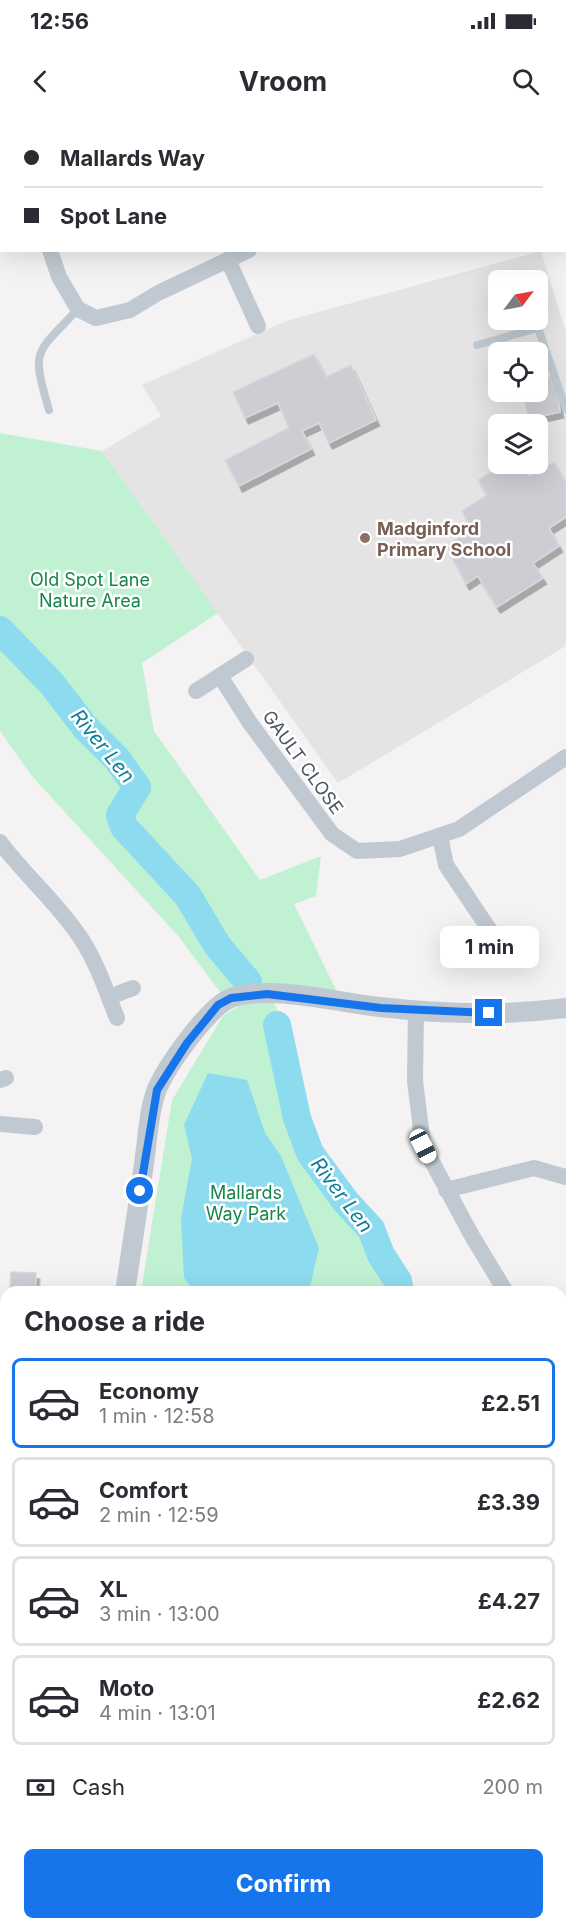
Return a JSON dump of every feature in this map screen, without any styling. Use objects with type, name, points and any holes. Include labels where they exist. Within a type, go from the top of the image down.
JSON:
[{"type":"street","points":[[51,252],[58,277],[78,309],[96,318],[130,310],[158,292],[245,252]]},
{"type":"street","points":[[228,260],[258,326]]},
{"type":"street","points":[[196,691],[246,659]]},
{"type":"street","name":"GAULT CLOSE","points":[[220,676],[250,723],[332,834],[357,851],[400,849],[459,829],[566,757]]},
{"type":"street","points":[[440,836],[446,865],[505,953]]},
{"type":"street","points":[[0,842],[21,870],[75,930],[94,961],[117,1018]]},
{"type":"street","points":[[109,997],[133,988]]},
{"type":"street","points":[[126,1286],[157,1090],[187,1043],[218,1005],[231,998],[253,993],[416,1009],[525,1013],[566,1008]]},
{"type":"street","points":[[416,1009],[417,1110],[423,1146],[502,1286]]},
{"type":"street","points":[[0,1124],[35,1127]]},
{"type":"street","points":[[446,1190],[534,1168],[566,1177]]},
{"type":"lane","points":[[49,410],[37,369],[37,357],[47,342],[78,309]]},
{"type":"lane","points":[[477,345],[538,328],[566,409]]},
{"type":"shaded area","name":"Madginford Primary School","points":[[541,252],[547,270],[488,270],[488,330],[548,330],[548,274],[566,332],[566,646],[338,783],[102,451],[161,416],[142,385],[286,321]]},
{"type":"green space","name":"Old Spot Lane Nature Area","points":[[0,433],[102,451],[218,613],[142,663],[154,731],[260,880],[321,856],[316,896],[294,904],[342,1002],[273,1001],[280,1017],[298,1101],[309,1133],[327,1164],[369,1219],[405,1272],[401,1286],[142,1286],[172,1100],[223,1016],[246,1001],[226,1000],[179,937],[31,775],[0,731]]},
{"type":"water","points":[[208,1073],[247,1080],[265,1133],[281,1156],[319,1248],[310,1286],[190,1286],[184,1278],[181,1218],[192,1159],[184,1125]]},
{"type":"building","points":[[314,354],[326,377],[351,365],[376,420],[329,443],[319,423],[302,431],[311,449],[239,486],[225,460],[289,428],[278,403],[245,418],[233,392]]},
{"type":"building","points":[[555,376],[560,412],[548,415],[527,414],[525,402],[548,402],[548,377]]},
{"type":"building","points":[[554,462],[566,482],[566,517],[549,528],[559,546],[533,563],[543,578],[497,607],[478,576],[466,584],[446,546],[472,529],[462,511],[487,495],[478,480],[488,474],[528,474],[529,476],[548,474],[548,465]]},
{"type":"building","points":[[11,1272],[36,1273],[35,1286],[10,1286]]},
{"type":"waterway","name":"River Len","points":[[0,630],[52,684],[85,727],[117,759],[137,787],[120,815],[124,827],[188,896],[217,945],[248,982]]},
{"type":"waterway","name":"River Len","points":[[277,1025],[297,1118],[310,1153],[346,1202],[371,1229],[381,1255],[399,1286]]},
{"type":"place","name":"Madginford Primary School","points":[[365,538]]},
{"type":"route","points":[[140,1191],[157,1090],[187,1043],[218,1005],[231,998],[253,993],[316,998],[381,1008],[489,1013]]},
{"type":"park label","name":"Mallards Way Park","points":[[246,1202]]}]
